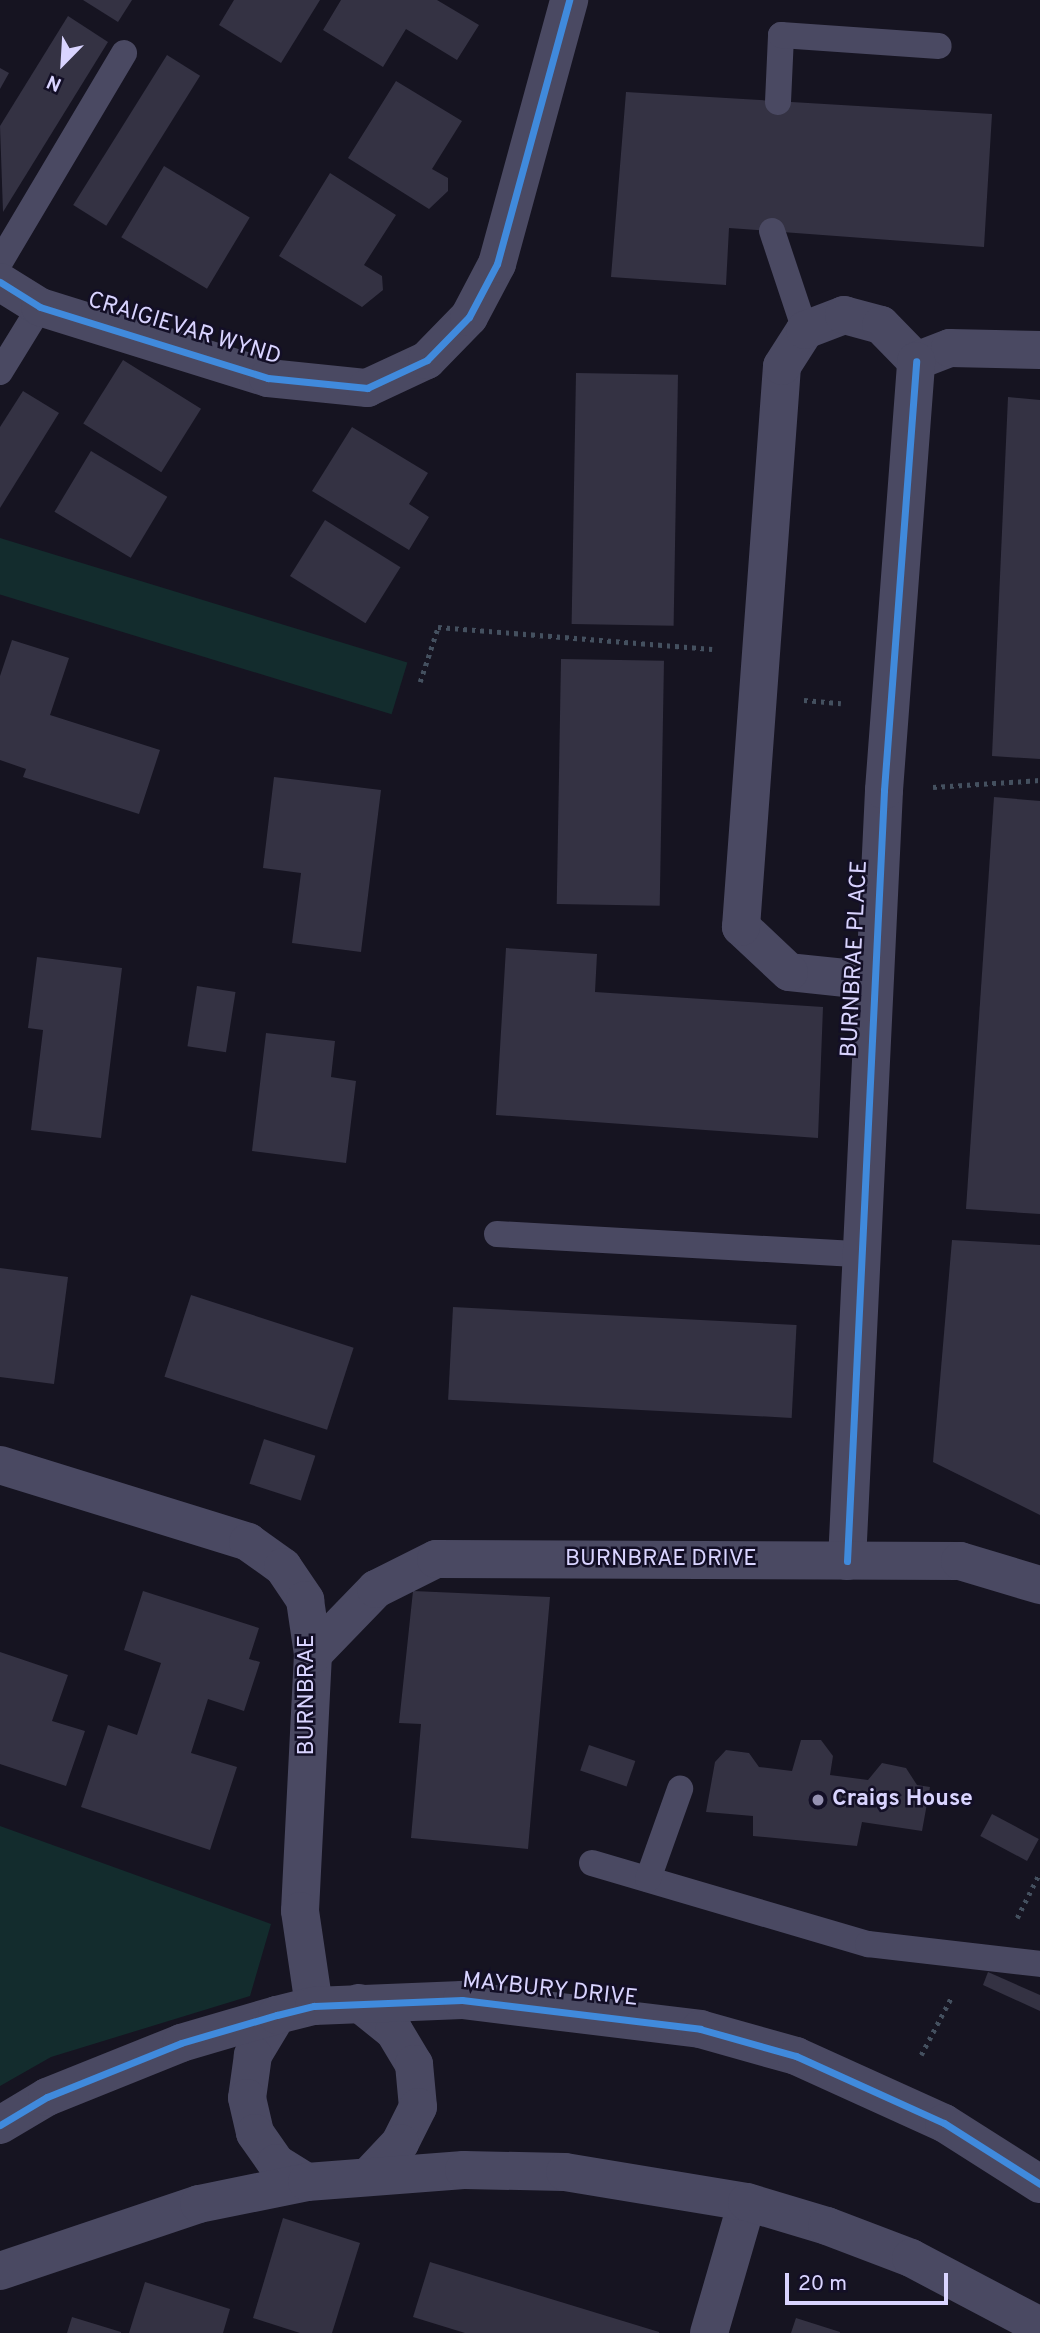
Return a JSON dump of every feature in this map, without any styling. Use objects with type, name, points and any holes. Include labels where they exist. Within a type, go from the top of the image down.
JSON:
[{"type":"street","name":"CRAIGIEVAR WYND","points":[[0,282],[40,307],[268,379],[367,388],[428,360],[469,317],[497,264],[569,0]]},
{"type":"street","points":[[806,330],[844,315],[881,326],[916,361],[950,348],[1040,350]]},
{"type":"street","name":"BURNBRAE PLACE","points":[[806,330],[782,366],[741,927],[789,972],[874,981]]},
{"type":"street","name":"BURNBRAE PLACE","points":[[847,1561],[859,1254],[884,790],[916,361]]},
{"type":"street","name":"BURNBRAE","points":[[0,1465],[248,1542],[283,1567],[304,1600],[313,1654],[295,2011]]},
{"type":"street","name":"BURNBRAE DRIVE","points":[[313,1654],[376,1589],[436,1559],[960,1561],[1040,1585]]},
{"type":"street","name":"MAYBURY DRIVE","points":[[0,2125],[47,2097],[181,2043],[295,2011],[359,2003],[474,2001],[700,2029],[796,2056],[872,2087],[944,2123],[1040,2184]]},
{"type":"street","points":[[359,2003],[394,2031],[414,2064],[418,2108],[400,2143],[370,2175]]},
{"type":"street","points":[[295,2011],[253,2055],[247,2098],[255,2133],[276,2163],[307,2182]]},
{"type":"street","points":[[0,2271],[200,2204],[307,2182],[370,2175],[565,2172],[747,2202],[911,2258],[1040,2326]]},
{"type":"street","points":[[709,2333],[747,2202]]},
{"type":"lane","points":[[778,102],[781,35],[939,46]]},
{"type":"lane","points":[[0,262],[124,53]]},
{"type":"lane","points":[[772,231],[806,330]]},
{"type":"lane","points":[[0,372],[40,307]]},
{"type":"lane","points":[[497,1234],[859,1254]]},
{"type":"lane","points":[[648,1879],[680,1790]]},
{"type":"lane","points":[[592,1863],[868,1944],[1040,1964]]},
{"type":"path","points":[[420,682],[438,627],[762,653]]},
{"type":"path","points":[[758,697],[891,706]]},
{"type":"path","points":[[884,790],[1040,780]]},
{"type":"path","points":[[921,2055],[952,1996]]},
{"type":"green space","points":[[0,538],[407,663],[392,714],[0,594]]},
{"type":"green space","points":[[0,1826],[271,1924],[250,1996],[51,2057],[0,2086]]},
{"type":"building","points":[[83,0],[132,0],[118,22]]},
{"type":"building","points":[[234,0],[320,0],[281,63],[219,25]]},
{"type":"building","points":[[341,0],[437,0],[479,25],[457,60],[406,29],[383,67],[323,30]]},
{"type":"building","points":[[68,16],[108,42],[3,212],[0,126]]},
{"type":"building","points":[[167,55],[200,76],[106,226],[73,205]]},
{"type":"building","points":[[0,68],[9,73],[0,89]]},
{"type":"building","points":[[396,81],[462,121],[432,169],[448,178],[448,191],[429,209],[348,158]]},
{"type":"building","points":[[626,92],[992,114],[984,247],[729,228],[726,285],[611,277]]},
{"type":"building","points":[[164,166],[250,218],[207,289],[121,237]]},
{"type":"building","points":[[330,173],[396,215],[364,265],[382,276],[383,290],[362,307],[279,256]]},
{"type":"building","points":[[123,360],[201,409],[161,472],[83,424]]},
{"type":"building","points":[[576,373],[678,375],[674,626],[572,624]]},
{"type":"building","points":[[23,391],[59,413],[0,508],[0,427]]},
{"type":"building","points":[[1008,397],[1040,400],[1040,759],[992,756]]},
{"type":"building","points":[[352,427],[428,473],[409,504],[429,517],[409,550],[312,491]]},
{"type":"building","points":[[91,451],[167,497],[131,558],[54,512]]},
{"type":"building","points":[[325,520],[400,567],[366,623],[290,576]]},
{"type":"building","points":[[12,640],[69,658],[50,715],[160,750],[139,814],[23,777],[26,769],[0,760],[0,676]]},
{"type":"building","points":[[561,659],[664,661],[660,906],[557,904]]},
{"type":"building","points":[[274,777],[381,790],[361,952],[292,943],[301,873],[263,868]]},
{"type":"building","points":[[994,797],[1040,801],[1040,1214],[966,1209]]},
{"type":"building","points":[[506,948],[597,954],[595,992],[823,1007],[818,1138],[496,1115]]},
{"type":"building","points":[[37,957],[122,968],[101,1138],[31,1130],[43,1030],[28,1028]]},
{"type":"building","points":[[197,986],[236,992],[226,1052],[187,1046]]},
{"type":"building","points":[[266,1033],[335,1041],[331,1077],[356,1081],[346,1163],[252,1151]]},
{"type":"building","points":[[952,1240],[1040,1245],[1040,1515],[933,1462]]},
{"type":"building","points":[[0,1268],[68,1277],[54,1384],[0,1377]]},
{"type":"building","points":[[191,1295],[354,1348],[327,1430],[164,1377]]},
{"type":"building","points":[[453,1307],[797,1325],[792,1418],[448,1400]]},
{"type":"building","points":[[264,1439],[315,1456],[301,1500],[249,1484]]},
{"type":"building","points":[[143,1591],[259,1628],[249,1659],[260,1662],[244,1711],[208,1699],[191,1753],[237,1767],[210,1850],[81,1807],[108,1725],[137,1735],[161,1663],[124,1650]]},
{"type":"building","points":[[413,1591],[550,1597],[528,1849],[411,1838],[421,1724],[399,1723]]},
{"type":"building","points":[[0,1652],[68,1675],[52,1721],[85,1731],[66,1786],[0,1764]]},
{"type":"building","name":"Craigs House","points":[[801,1740],[821,1740],[833,1756],[830,1775],[868,1780],[882,1763],[906,1768],[917,1785],[930,1787],[922,1831],[862,1822],[857,1846],[753,1836],[753,1816],[706,1812],[715,1762],[726,1750],[749,1753],[759,1767],[792,1771]]},
{"type":"building","points":[[589,1745],[635,1761],[627,1786],[580,1771]]},
{"type":"building","points":[[992,1814],[1039,1839],[1027,1861],[980,1836]]},
{"type":"building","points":[[988,1972],[1040,1995],[1040,2011],[983,1985]]},
{"type":"building","points":[[283,2218],[360,2243],[332,2333],[300,2333],[253,2318]]},
{"type":"building","points":[[430,2262],[659,2333],[465,2333],[413,2317]]},
{"type":"building","points":[[145,2282],[230,2309],[223,2333],[129,2333]]},
{"type":"building","points":[[72,2317],[121,2332],[121,2333],[67,2333]]},
{"type":"building","points":[[796,2318],[840,2332],[840,2333],[791,2333]]},
{"type":"cycle path","points":[[0,282],[40,307],[268,378],[367,388],[427,360],[469,317],[497,264],[569,0]]},
{"type":"cycle path","points":[[847,1561],[884,790],[916,361]]},
{"type":"cycle path","points":[[0,2125],[47,2097],[181,2043],[277,2015],[314,2006],[462,2000],[700,2029],[796,2056],[944,2123],[1040,2184]]},
{"type":"place","name":"Craigs House","points":[[818,1800]]}]
